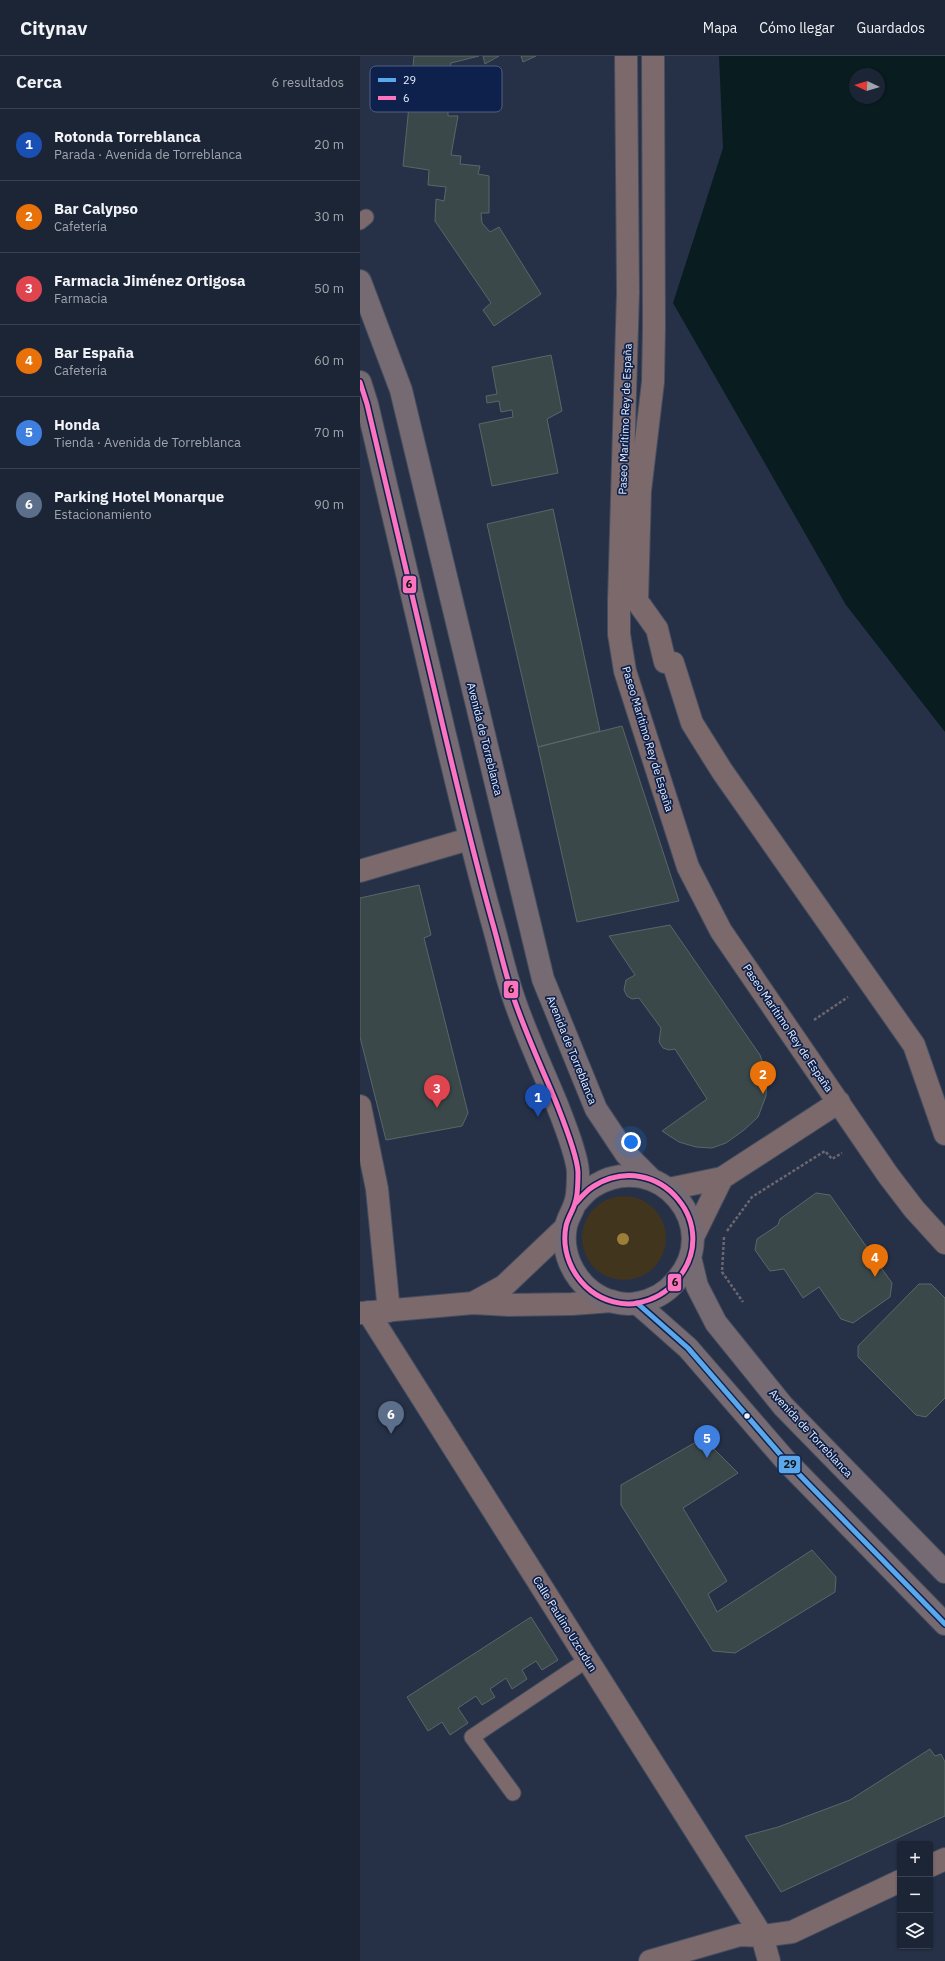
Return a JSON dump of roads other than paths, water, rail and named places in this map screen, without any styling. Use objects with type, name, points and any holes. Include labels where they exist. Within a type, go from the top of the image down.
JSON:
[{"type":"main road","name":"Avenida de Torreblanca","points":[[360,281],[401,390],[543,979],[596,1109],[626,1154],[650,1178]]},
{"type":"main road","points":[[360,382],[367,404],[469,839],[512,994],[564,1123],[578,1170],[576,1203]]},
{"type":"main road","points":[[630,1175],[650,1178],[669,1189],[682,1202],[690,1218],[692,1247],[683,1274],[670,1288],[654,1298],[637,1303],[612,1302],[594,1294],[580,1281],[570,1265],[565,1247],[565,1228],[569,1215],[576,1203],[590,1187],[609,1178],[630,1175]]},
{"type":"main road","name":"Avenida de Torreblanca","points":[[692,1247],[696,1286],[716,1323],[783,1406],[945,1572]]},
{"type":"main road","points":[[637,1303],[688,1348],[786,1462],[945,1624]]},
{"type":"street","name":"Paseo Marítimo Rey de España","points":[[626,56],[628,292],[619,600],[620,634],[625,671],[688,867],[721,931],[839,1102],[864,1141],[914,1209],[945,1243]]},
{"type":"street","points":[[653,56],[654,366],[640,491],[637,601],[657,629],[666,662],[673,663],[692,723],[722,771],[914,1045],[945,1134]]},
{"type":"street","points":[[360,871],[469,839]]},
{"type":"street","points":[[669,1189],[722,1178],[839,1102]]},
{"type":"street","points":[[360,1106],[378,1189],[373,1312],[473,1303],[524,1305],[612,1302]]},
{"type":"street","points":[[692,1247],[722,1178]]},
{"type":"street","points":[[473,1303],[504,1286],[565,1228]]},
{"type":"street","name":"Calle Paulino Uzcudun","points":[[373,1312],[587,1660],[762,1936],[770,1961]]},
{"type":"street","points":[[933,1865],[945,1859]]},
{"type":"street","points":[[650,1961],[740,1935],[762,1936],[792,1932],[897,1881]]},
{"type":"lane","points":[[513,1793],[472,1737],[587,1660]]},
{"type":"place","name":"Bar Calypso","points":[[763,1094]]},
{"type":"place","name":"Farmacia Jiménez Ortigosa","points":[[437,1108]]},
{"type":"place","name":"Rotonda Torreblanca","points":[[538,1117]]},
{"type":"place","name":"Bar España","points":[[875,1277]]},
{"type":"place","name":"Parking Hotel Monarque","points":[[391,1434]]},
{"type":"place","name":"Honda","points":[[707,1458]]}]
